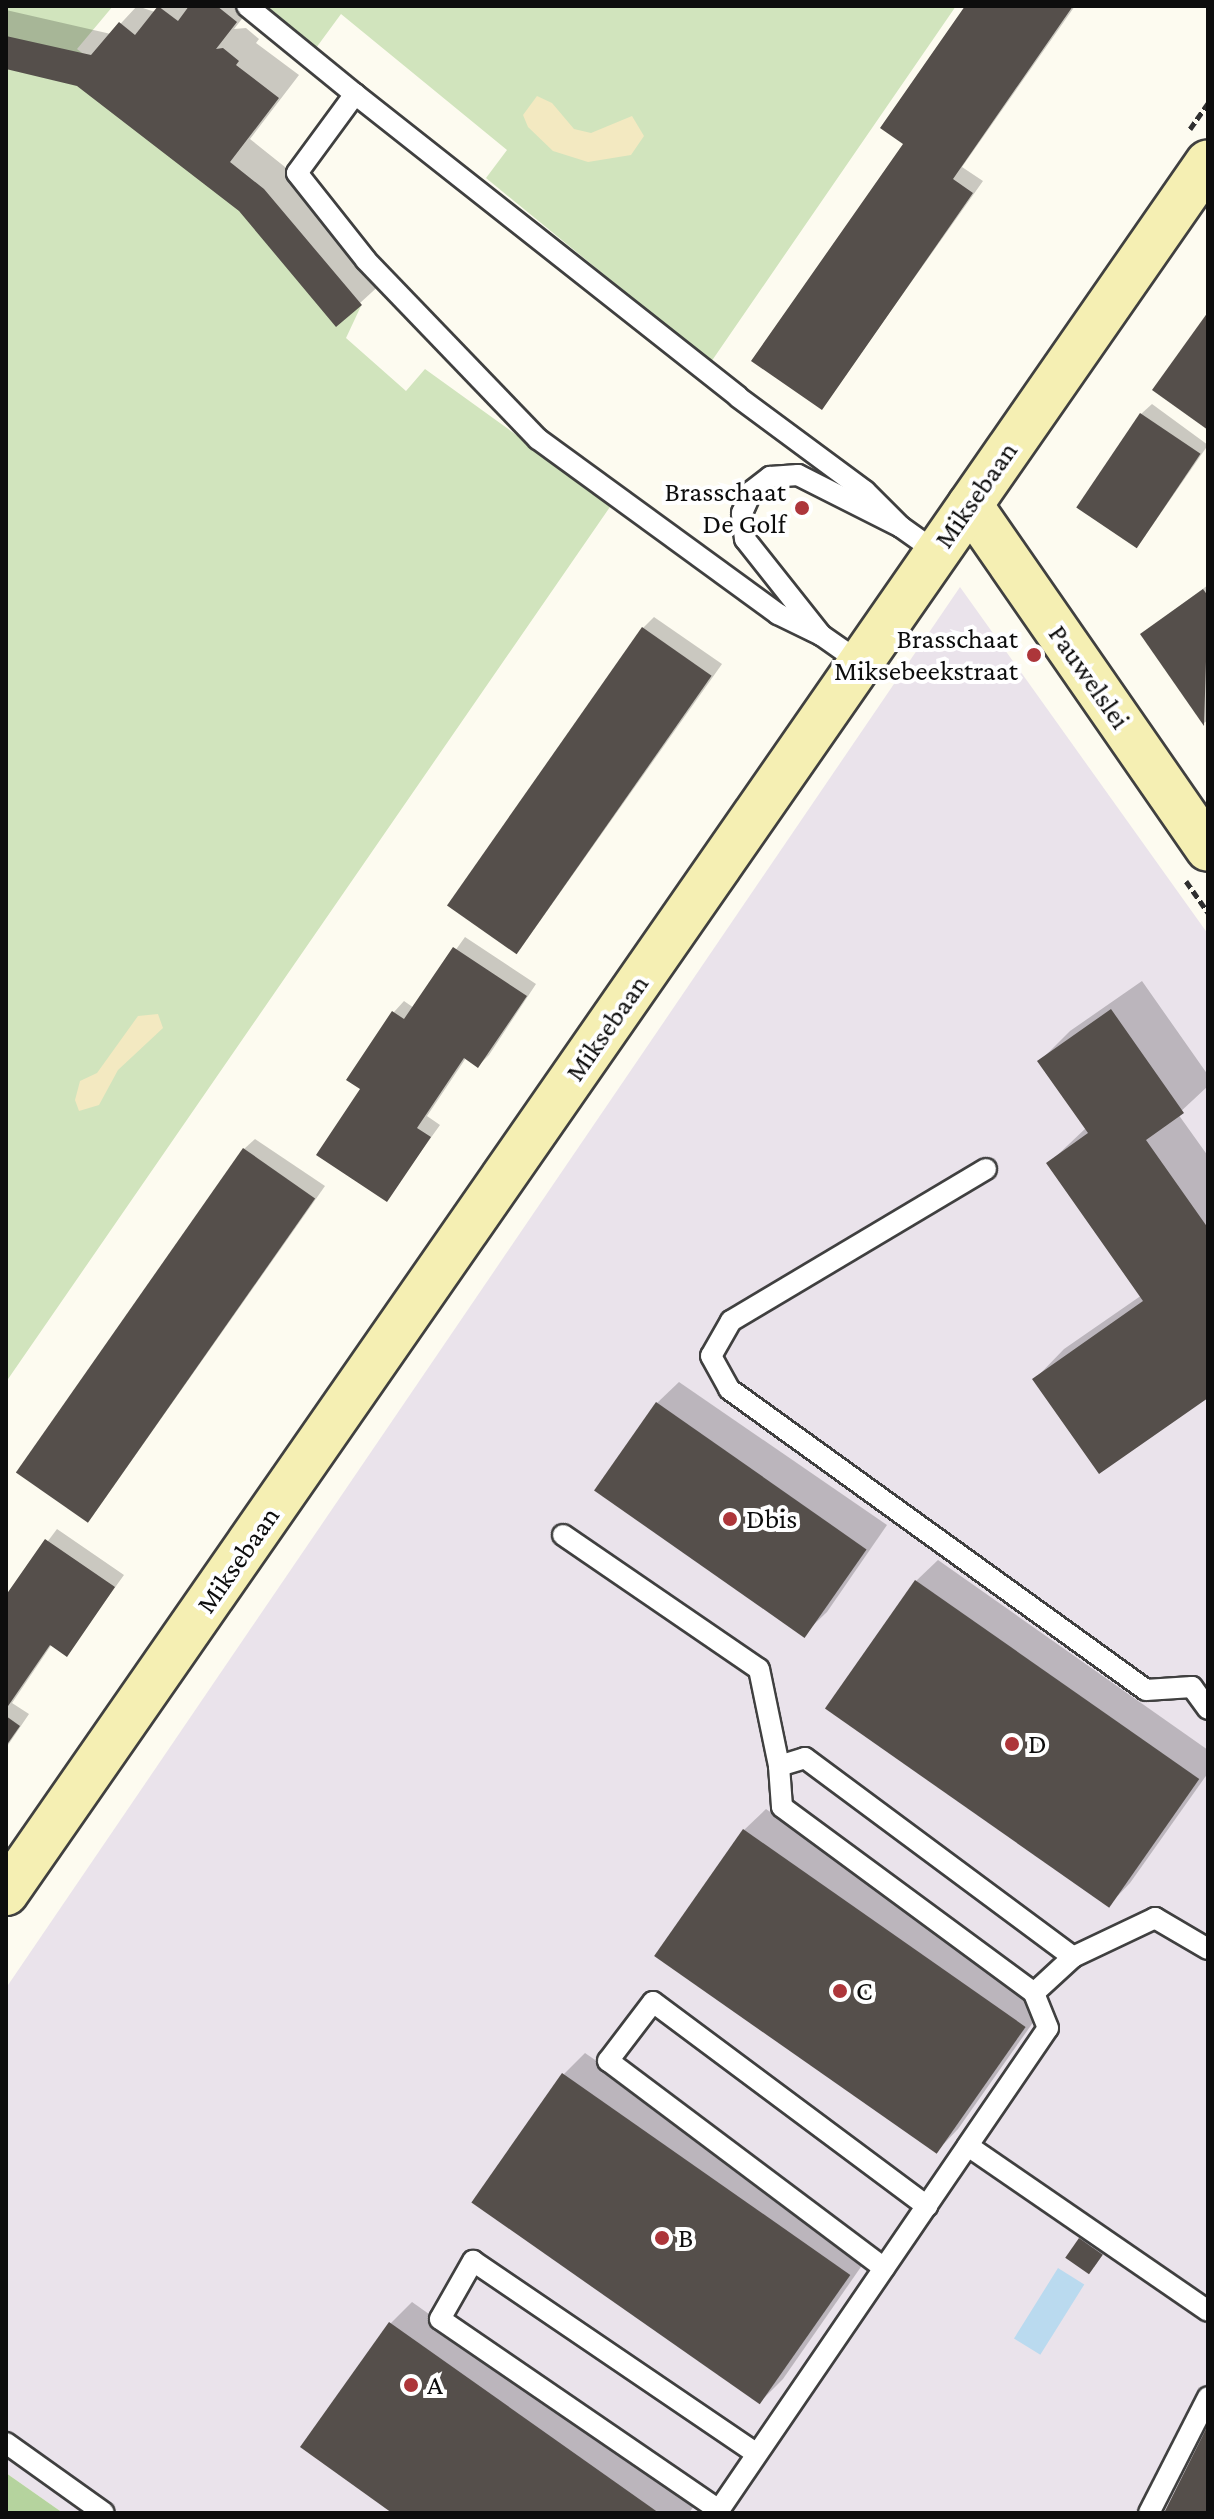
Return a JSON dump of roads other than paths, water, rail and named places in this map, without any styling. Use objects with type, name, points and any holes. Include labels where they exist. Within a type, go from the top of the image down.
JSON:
[{"type":"street","name":"Miksebaan","points":[[6,1893],[1208,162]]},
{"type":"street","name":"Pauwelslei","points":[[970,505],[1208,849]]},
{"type":"lane","points":[[247,6],[738,397],[865,491],[901,527]]},
{"type":"lane","points":[[355,94],[297,173],[366,260],[538,439],[778,614],[821,635],[861,663]]},
{"type":"lane","points":[[821,635],[745,539],[742,513],[752,491],[770,477],[798,475],[901,527],[936,552]]},
{"type":"lane","points":[[986,1169],[731,1321],[711,1356],[729,1389],[1146,1690],[1192,1687],[1208,1709]]},
{"type":"lane","points":[[563,1535],[759,1669],[779,1766],[782,1807],[1034,1993],[1048,2028],[718,2512],[440,2319],[473,2261],[757,2454]]},
{"type":"lane","points":[[779,1766],[805,1758],[1073,1957]]},
{"type":"lane","points":[[1034,1993],[1073,1957],[1155,1918],[1208,1949]]},
{"type":"lane","points":[[884,2268],[608,2061],[653,2002],[927,2206]]},
{"type":"lane","points":[[968,2146],[1208,2311]]},
{"type":"lane","points":[[1149,2513],[1208,2397]]},
{"type":"lane","points":[[6,2443],[104,2513]]},
{"type":"water","points":[[1058,2268],[1084,2284],[1040,2355],[1014,2338]]},
{"type":"place","name":"Brasschaat De Golf","points":[[802,508]]},
{"type":"place","name":"Brasschaat Miksebeekstraat","points":[[1034,655]]},
{"type":"place","name":"Dbis","points":[[730,1519]]},
{"type":"place","name":"D","points":[[1012,1744]]},
{"type":"place","name":"C","points":[[840,1991]]},
{"type":"place","name":"B","points":[[662,2238]]},
{"type":"place","name":"A","points":[[411,2385]]}]
